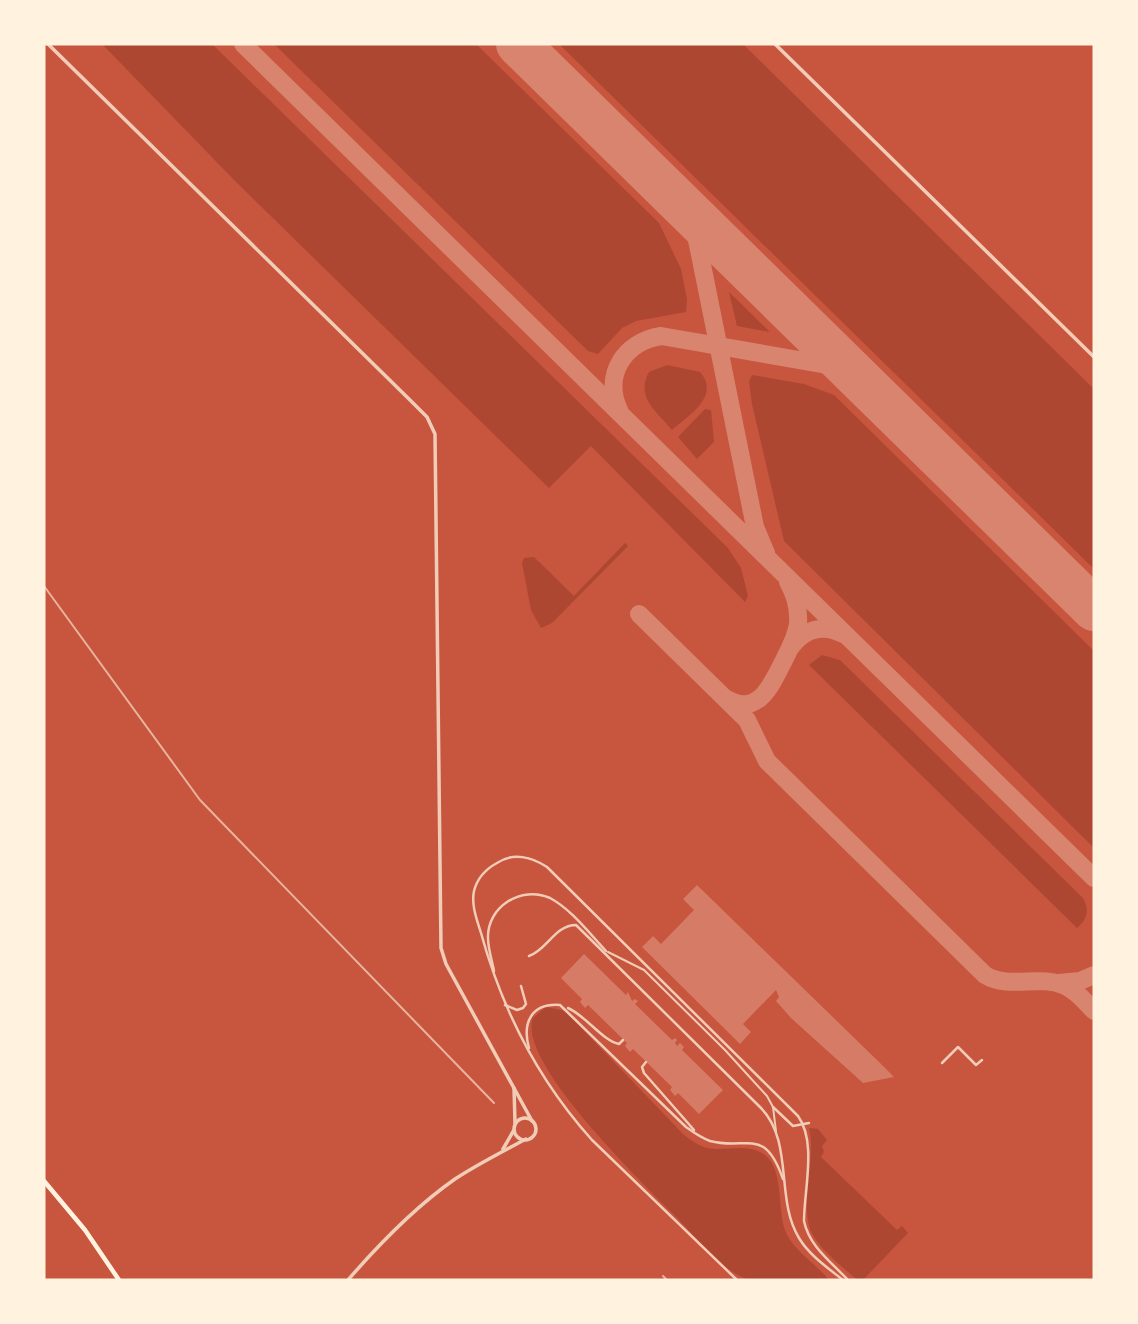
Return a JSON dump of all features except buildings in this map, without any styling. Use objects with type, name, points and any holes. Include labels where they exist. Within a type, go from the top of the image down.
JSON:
[{"type":"main road","points":[[44,1181],[85,1230],[119,1280]]},
{"type":"street","points":[[48,44],[427,417],[435,434],[441,948],[446,964],[532,1121],[535,1132],[434,1195],[378,1247],[348,1280]]},
{"type":"street","points":[[775,44],[1094,357]]},
{"type":"street","points":[[737,1280],[584,1131],[552,1090],[505,1005],[473,902],[477,884],[490,867],[509,857],[536,860],[547,867],[792,1109],[806,1135],[804,1221],[812,1243],[848,1280]]},
{"type":"street","points":[[497,984],[488,939],[489,926],[500,906],[529,894],[549,898],[606,951]]},
{"type":"street","points":[[529,956],[537,952],[561,929],[576,925],[770,1117],[777,1136],[791,1220],[798,1237],[840,1280]]},
{"type":"street","points":[[505,1005],[517,1010],[523,1008],[526,1004],[521,986]]},
{"type":"street","points":[[531,1053],[525,1029],[533,1012],[552,1004],[566,1007],[588,1020],[612,1043],[619,1044],[624,1040]]},
{"type":"street","points":[[566,1007],[686,1127],[698,1135],[722,1143],[746,1141],[759,1146],[772,1155],[785,1186]]},
{"type":"street","points":[[942,1063],[958,1047],[976,1065],[982,1060]]},
{"type":"street","points":[[646,1062],[642,1067],[644,1073],[698,1135]]},
{"type":"street","points":[[513,1086],[517,1136],[526,1139]]},
{"type":"street","points":[[773,1107],[793,1126],[809,1123]]},
{"type":"street","points":[[502,1151],[522,1118],[532,1121]]},
{"type":"lane","points":[[606,951],[644,970],[725,1050],[767,1097],[773,1107],[777,1136]]},
{"type":"shaded area","points":[[102,44],[212,44],[728,548],[741,568],[748,596],[745,602],[591,446],[549,488],[237,183]]},
{"type":"shaded area","points":[[274,44],[476,44],[659,223],[681,269],[687,299],[686,312],[636,321],[622,328],[598,354],[588,351]]},
{"type":"shaded area","points":[[559,44],[743,44],[1094,389],[1094,569]]},
{"type":"shaded area","points":[[729,292],[770,332],[737,326]]},
{"type":"shaded area","points":[[667,365],[700,372],[706,381],[707,389],[700,404],[672,430],[650,404],[645,389],[649,372]]},
{"type":"shaded area","points":[[752,375],[804,384],[834,395],[1094,651],[1094,848],[784,541],[752,404],[749,382]]},
{"type":"shaded area","points":[[705,409],[711,410],[714,442],[697,459],[678,437]]},
{"type":"shaded area","points":[[625,543],[628,546],[552,623],[541,628],[531,610],[522,563],[524,558],[534,557],[574,596]]},
{"type":"shaded area","points":[[822,655],[840,660],[1083,898],[1086,915],[1077,928],[809,665]]},
{"type":"shaded area","points":[[546,1007],[565,1011],[692,1141],[707,1148],[744,1148],[765,1155],[775,1169],[787,1235],[797,1249],[829,1280],[749,1280],[727,1268],[708,1251],[610,1149],[585,1120],[543,1062],[533,1037],[533,1018]]},
{"type":"shaded area","points":[[809,1128],[818,1129],[827,1140],[822,1146],[824,1152],[821,1157],[897,1230],[902,1226],[908,1233],[863,1280],[857,1280],[828,1254],[809,1226]]},
{"type":"taxiway","points":[[243,44],[1094,878]]},
{"type":"taxiway","points":[[681,204],[696,235],[755,527],[766,553]]},
{"type":"taxiway","points":[[702,262],[708,249],[717,246],[730,252]]},
{"type":"taxiway","points":[[802,360],[815,351],[813,333]]},
{"type":"taxiway","points":[[619,410],[614,385],[620,362],[637,345],[661,336],[833,366],[861,380]]},
{"type":"taxiway","points":[[727,699],[737,703],[754,702],[767,690],[777,673],[794,640],[798,624],[796,602],[788,582]]},
{"type":"taxiway","points":[[639,614],[747,720],[767,761],[985,975],[1005,981],[1045,981],[1065,986],[1081,997],[1094,1011]]},
{"type":"taxiway","points":[[791,647],[802,636],[814,630],[828,629],[843,634]]},
{"type":"taxiway","points":[[1059,983],[1080,981],[1094,975]]},
{"type":"runway","points":[[518,44],[1094,609]]},
{"type":"railway","points":[[44,586],[200,800],[494,1103]]},
{"type":"railway","points":[[663,1276],[667,1280]]}]
